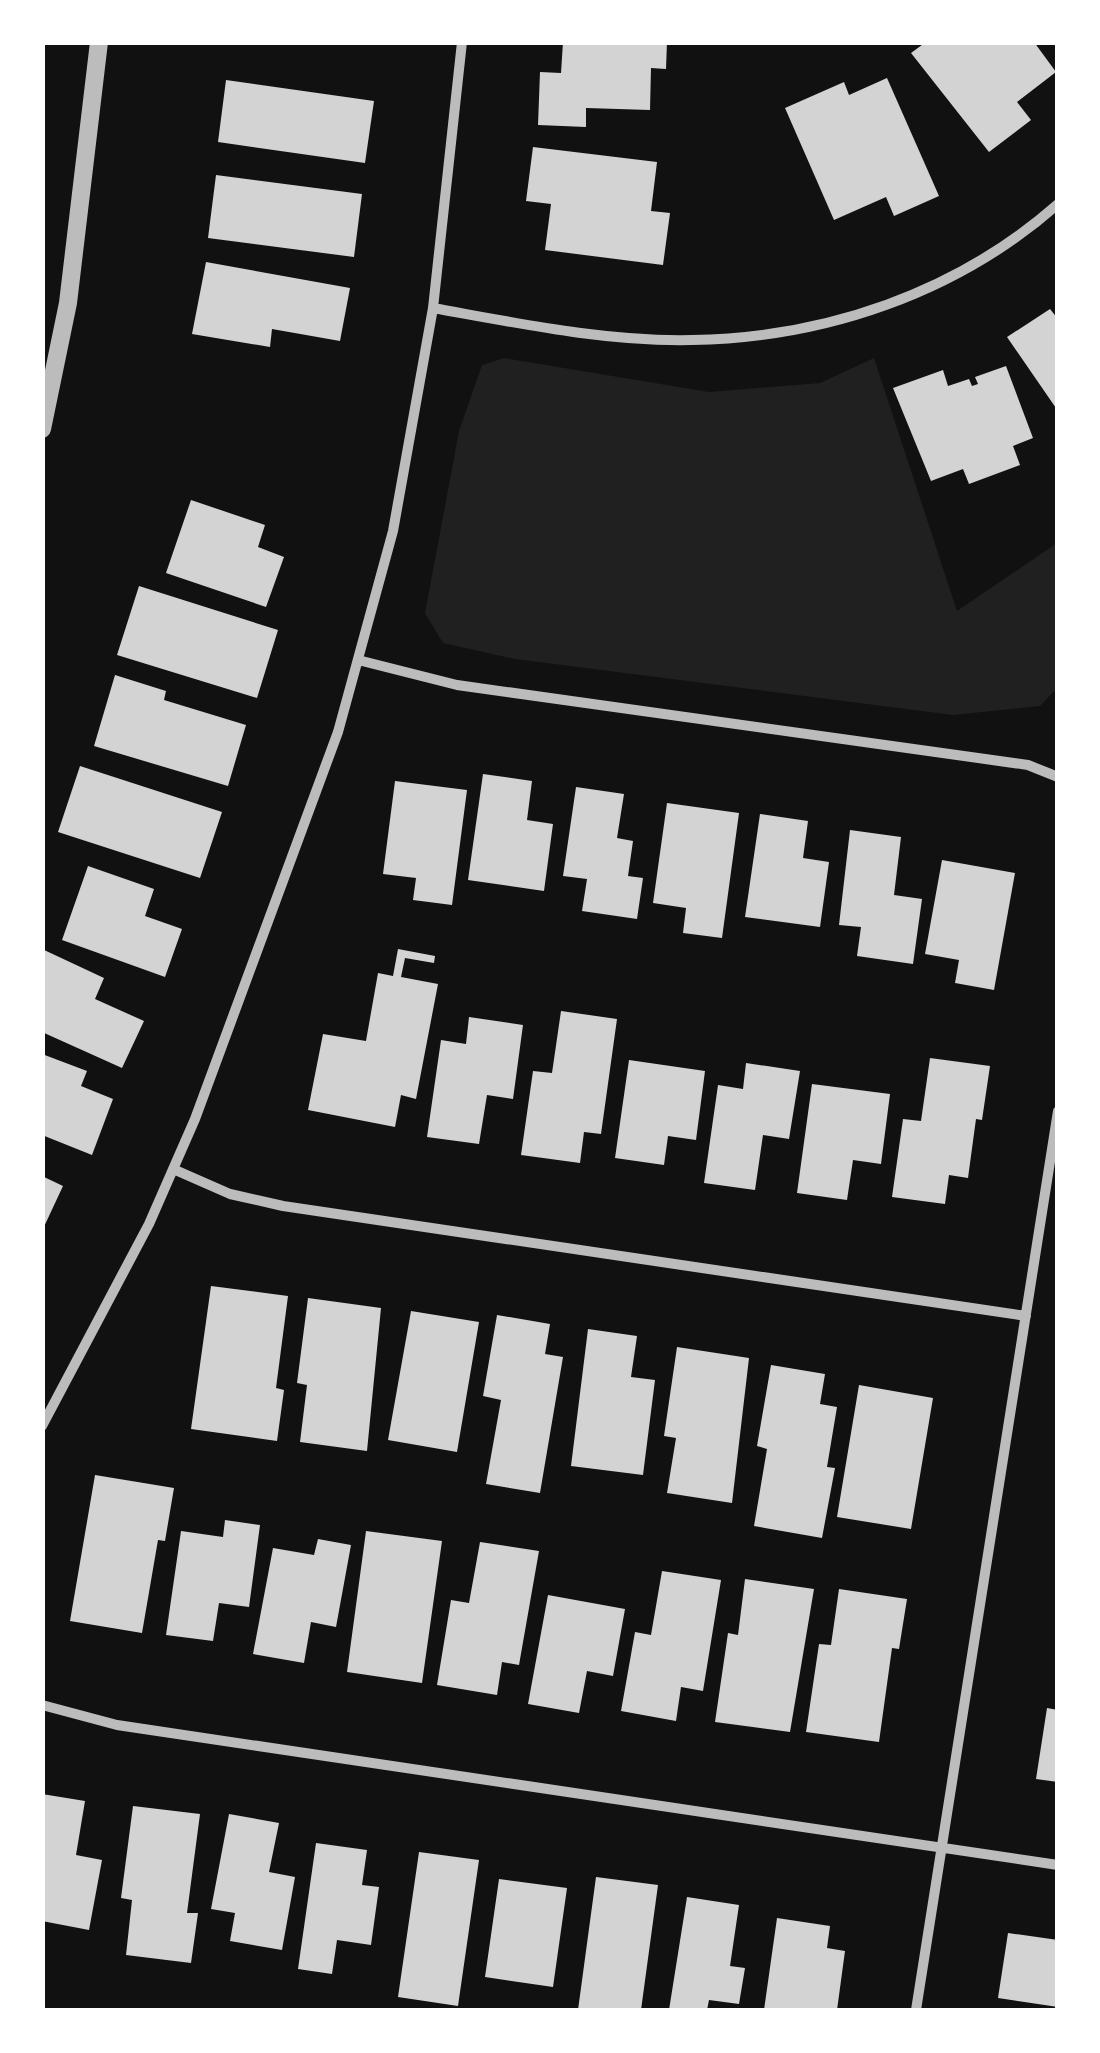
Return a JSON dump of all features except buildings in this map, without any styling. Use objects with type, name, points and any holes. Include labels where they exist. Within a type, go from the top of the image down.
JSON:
[{"type":"street","points":[[42,429],[70,284],[99,42]]},
{"type":"street","points":[[42,1426],[173,1169],[270,921],[338,732],[393,532],[433,308],[462,42]]},
{"type":"street","points":[[433,308],[690,341],[772,334],[844,320],[932,286],[995,252],[1058,204]]},
{"type":"street","points":[[358,660],[457,685],[1028,765],[1058,777]]},
{"type":"street","points":[[916,2010],[1058,1110]]},
{"type":"street","points":[[173,1169],[230,1194],[283,1206],[1026,1316]]},
{"type":"street","points":[[42,1705],[117,1725],[1058,1865]]},
{"type":"shaded area","points":[[504,358],[709,392],[820,383],[874,358],[957,611],[1057,543],[1057,688],[1040,706],[953,715],[515,659],[443,643],[425,613],[459,431],[482,365]]}]
